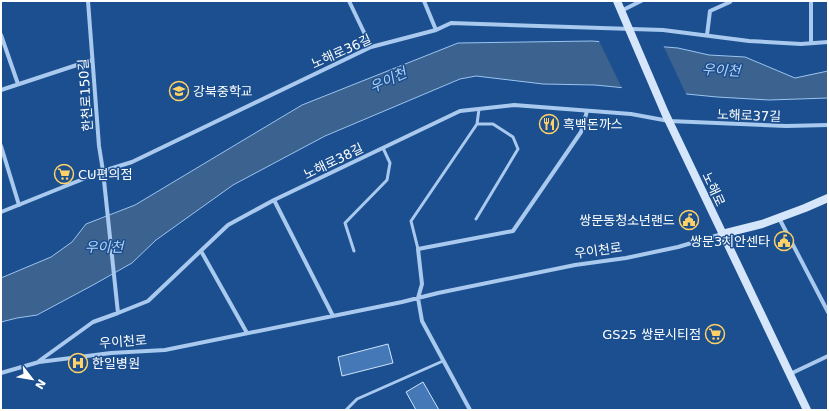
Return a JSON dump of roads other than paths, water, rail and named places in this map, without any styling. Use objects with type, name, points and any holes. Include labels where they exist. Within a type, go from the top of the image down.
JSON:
[{"type":"main road","name":"노해로","points":[[617,1],[667,117],[807,410]]},
{"type":"main road","name":"우이천로","points":[[722,234],[762,224],[806,208],[828,198]]},
{"type":"street","name":"한천로150길","points":[[88,1],[98,146],[105,187],[118,313]]},
{"type":"street","points":[[349,1],[371,47]]},
{"type":"street","points":[[424,1],[436,30]]},
{"type":"street","points":[[622,11],[641,1]]},
{"type":"street","points":[[811,1],[811,43]]},
{"type":"street","points":[[707,35],[710,11],[730,2]]},
{"type":"street","name":"노해로36길","points":[[1,212],[103,171],[132,162],[371,47],[436,30],[451,23],[631,33],[663,30],[749,41],[811,43],[828,42]]},
{"type":"street","points":[[1,35],[18,84]]},
{"type":"street","points":[[1,90],[92,60]]},
{"type":"street","name":"노해로38길","points":[[118,313],[148,301],[228,226],[274,200],[460,111],[514,105],[667,117]]},
{"type":"street","points":[[470,410],[422,321],[418,298],[422,284],[418,249],[513,232],[581,132],[587,111]]},
{"type":"street","name":"노해로37길","points":[[667,117],[786,126],[828,125]]},
{"type":"street","points":[[1,146],[19,205]]},
{"type":"street","points":[[274,200],[333,316]]},
{"type":"street","points":[[779,218],[828,312]]},
{"type":"street","name":"우이천로","points":[[1,373],[39,362],[111,353],[165,350],[575,265],[626,258],[678,247],[722,234]]},
{"type":"street","points":[[201,251],[247,333]]},
{"type":"street","points":[[39,362],[93,322],[118,313]]},
{"type":"street","points":[[790,374],[828,356]]},
{"type":"lane","points":[[418,249],[412,221],[477,124],[479,109]]},
{"type":"lane","points":[[476,219],[518,149],[513,137],[492,124],[477,124]]},
{"type":"lane","points":[[354,251],[345,223],[387,180],[390,163],[382,148]]},
{"type":"lane","points":[[346,410],[357,399],[443,361]]},
{"type":"water","name":"우이천","points":[[592,41],[678,48],[709,55],[745,57],[795,78],[828,71],[828,98],[769,100],[717,97],[595,85],[543,84],[476,76],[460,79],[325,136],[233,185],[156,240],[132,263],[37,315],[1,322],[1,278],[51,257],[72,242],[86,224],[135,205],[302,105],[458,43]]},
{"type":"place","name":"강북중학교","points":[[179,91]]},
{"type":"place","name":"흑백돈까스","points":[[549,124]]},
{"type":"place","name":"CU편의점","points":[[64,174]]},
{"type":"place","name":"쌍문동청소년랜드","points":[[689,220]]},
{"type":"place","name":"쌍문3치안센타","points":[[784,241]]},
{"type":"place","name":"GS25 쌍문시티점","points":[[715,334]]},
{"type":"place","name":"한일병원","points":[[78,363]]}]
